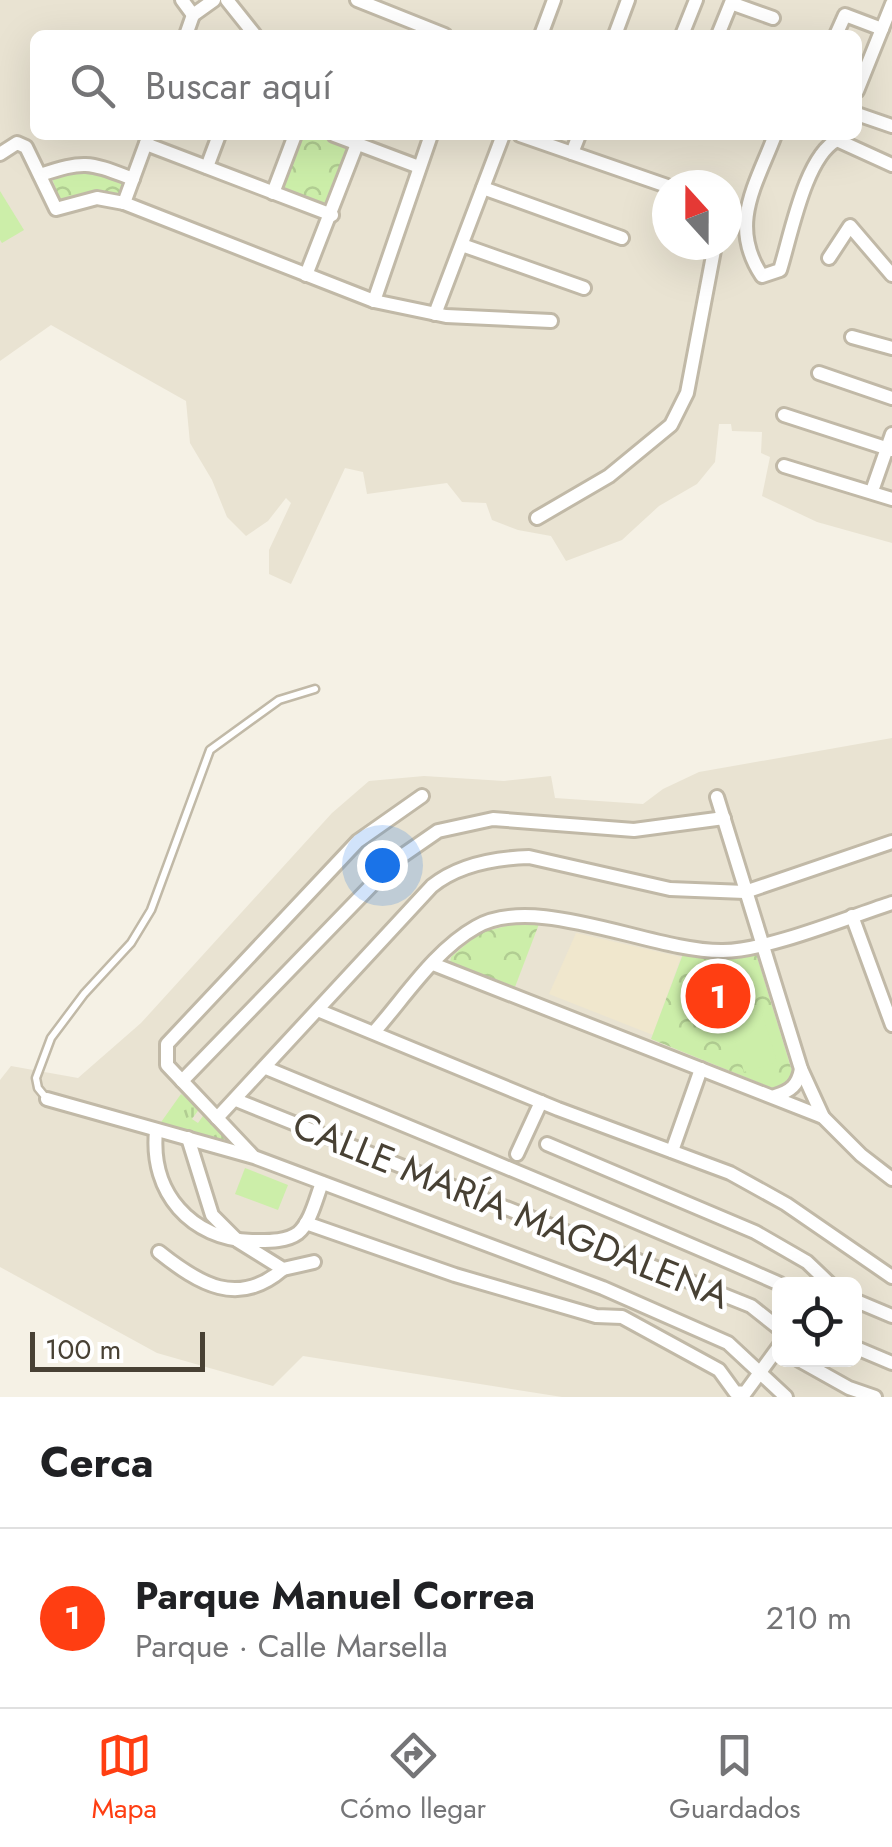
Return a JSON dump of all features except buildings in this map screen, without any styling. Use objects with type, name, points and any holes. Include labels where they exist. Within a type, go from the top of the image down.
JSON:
[{"type":"street","points":[[182,0],[193,15]]},
{"type":"street","points":[[188,30],[193,15],[214,0]]},
{"type":"street","points":[[227,0],[251,30]]},
{"type":"street","points":[[356,0],[432,30]]},
{"type":"street","points":[[543,30],[553,0]]},
{"type":"street","points":[[617,30],[628,0]]},
{"type":"street","points":[[684,30],[696,0]]},
{"type":"street","points":[[720,30],[731,3],[773,18]]},
{"type":"street","points":[[862,79],[892,4]]},
{"type":"street","points":[[838,30],[845,15],[882,29]]},
{"type":"street","points":[[862,116],[892,126]]},
{"type":"street","points":[[124,203],[148,140]]},
{"type":"street","points":[[150,140],[208,167],[332,214]]},
{"type":"street","points":[[208,167],[218,140]]},
{"type":"street","points":[[273,193],[293,140]]},
{"type":"street","points":[[347,140],[419,167]]},
{"type":"street","points":[[374,301],[429,140]]},
{"type":"street","points":[[435,314],[501,140]]},
{"type":"street","points":[[534,140],[652,181]]},
{"type":"street","points":[[572,154],[577,140]]},
{"type":"street","points":[[773,140],[744,226],[745,243],[762,276],[780,270],[818,158],[835,140]]},
{"type":"street","points":[[842,140],[892,166]]},
{"type":"street","points":[[0,154],[22,144],[56,210],[97,198],[124,203],[374,301],[435,314],[551,321]]},
{"type":"street","points":[[306,275],[357,144]]},
{"type":"street","points":[[40,175],[91,163],[133,179]]},
{"type":"street","points":[[483,188],[622,238]]},
{"type":"street","points":[[829,258],[850,226],[892,275]]},
{"type":"street","points":[[462,246],[584,288]]},
{"type":"street","points":[[537,518],[609,476],[671,424],[687,393],[712,260]]},
{"type":"street","points":[[852,338],[892,348]]},
{"type":"street","points":[[820,373],[892,398]]},
{"type":"street","points":[[784,415],[890,444],[872,491]]},
{"type":"street","points":[[784,466],[892,499]]},
{"type":"street","points":[[254,1157],[167,1065],[167,1044],[358,841],[422,796]]},
{"type":"street","points":[[718,797],[801,1069],[823,1117],[861,1155],[892,1178]]},
{"type":"street","points":[[182,1081],[396,860],[438,831],[493,819],[634,830],[724,818]]},
{"type":"street","points":[[217,1118],[432,886],[453,871],[505,858],[529,857],[670,890],[746,892],[892,842]]},
{"type":"street","points":[[375,1032],[434,964],[476,927],[494,919],[527,916],[572,922],[690,950],[727,952],[892,902]]},
{"type":"street","points":[[852,916],[892,1024]]},
{"type":"street","points":[[434,964],[823,1117]]},
{"type":"street","points":[[320,1011],[730,1174],[786,1204],[892,1277]]},
{"type":"street","points":[[266,1068],[573,1198],[640,1221],[772,1280]]},
{"type":"street","points":[[775,1096],[789,1092],[798,1082],[801,1069]]},
{"type":"street","points":[[672,1151],[701,1070]]},
{"type":"street","points":[[47,1099],[254,1157],[636,1302],[728,1343],[786,1397]]},
{"type":"street","name":"CALLE MARÍA MAGDALENA","points":[[236,1100],[751,1306],[772,1323]]},
{"type":"street","points":[[518,1154],[541,1102]]},
{"type":"street","points":[[156,1131],[158,1168],[185,1217],[216,1236],[272,1242],[289,1238],[306,1223],[322,1183]]},
{"type":"street","points":[[188,1138],[212,1214],[238,1240],[283,1269]]},
{"type":"street","points":[[547,1144],[755,1232],[807,1262],[823,1277]]},
{"type":"street","points":[[306,1223],[455,1276],[596,1316],[622,1317],[719,1370],[735,1392],[745,1394],[772,1355]]},
{"type":"street","points":[[159,1252],[207,1284],[242,1290],[265,1284],[283,1269],[314,1262]]},
{"type":"street","points":[[862,1303],[892,1316]]},
{"type":"street","points":[[862,1351],[892,1363]]},
{"type":"street","points":[[812,1367],[849,1388],[876,1397]]},
{"type":"lane","points":[[47,1099],[36,1078],[51,1038],[130,943],[151,910],[210,750],[279,700],[315,689]]},
{"type":"shaded area","points":[[0,0],[892,0],[892,543],[817,522],[762,496],[770,457],[761,453],[762,432],[732,431],[731,424],[719,424],[715,462],[697,484],[659,506],[622,540],[566,561],[551,536],[492,520],[486,503],[462,502],[447,483],[367,494],[363,472],[345,468],[291,584],[269,574],[269,550],[291,503],[286,498],[268,521],[246,536],[227,517],[212,480],[190,443],[186,401],[51,325],[0,361]]},
{"type":"shaded area","points":[[892,738],[892,1397],[562,1397],[303,1356],[273,1386],[157,1353],[0,1267],[0,1080],[11,1066],[78,1078],[141,1023],[332,813],[369,781],[424,776],[504,781],[551,776],[555,798],[643,804],[663,789],[699,772]]},
{"type":"shaded area","points":[[576,933],[681,957],[653,1035],[549,994]]},
{"type":"green space","points":[[296,140],[341,140],[352,144],[327,204],[279,186]]},
{"type":"green space","points":[[79,166],[124,180],[120,196],[90,193],[61,202],[51,176]]},
{"type":"green space","points":[[0,191],[24,230],[2,243],[0,240]]},
{"type":"green space","points":[[514,924],[539,924],[515,987],[450,962],[479,933]]},
{"type":"green space","points":[[755,950],[792,1071],[789,1083],[772,1088],[651,1039],[683,954],[723,957]]},
{"type":"green space","points":[[761,1009],[777,1062],[744,1072],[729,1019]]},
{"type":"green space","points":[[181,1094],[200,1108],[192,1119],[198,1123],[205,1113],[231,1144],[159,1125]]},
{"type":"green space","points":[[245,1168],[288,1185],[278,1210],[235,1194]]},
{"type":"place","name":"Parque Manuel Correa","points":[[718,996]]}]
